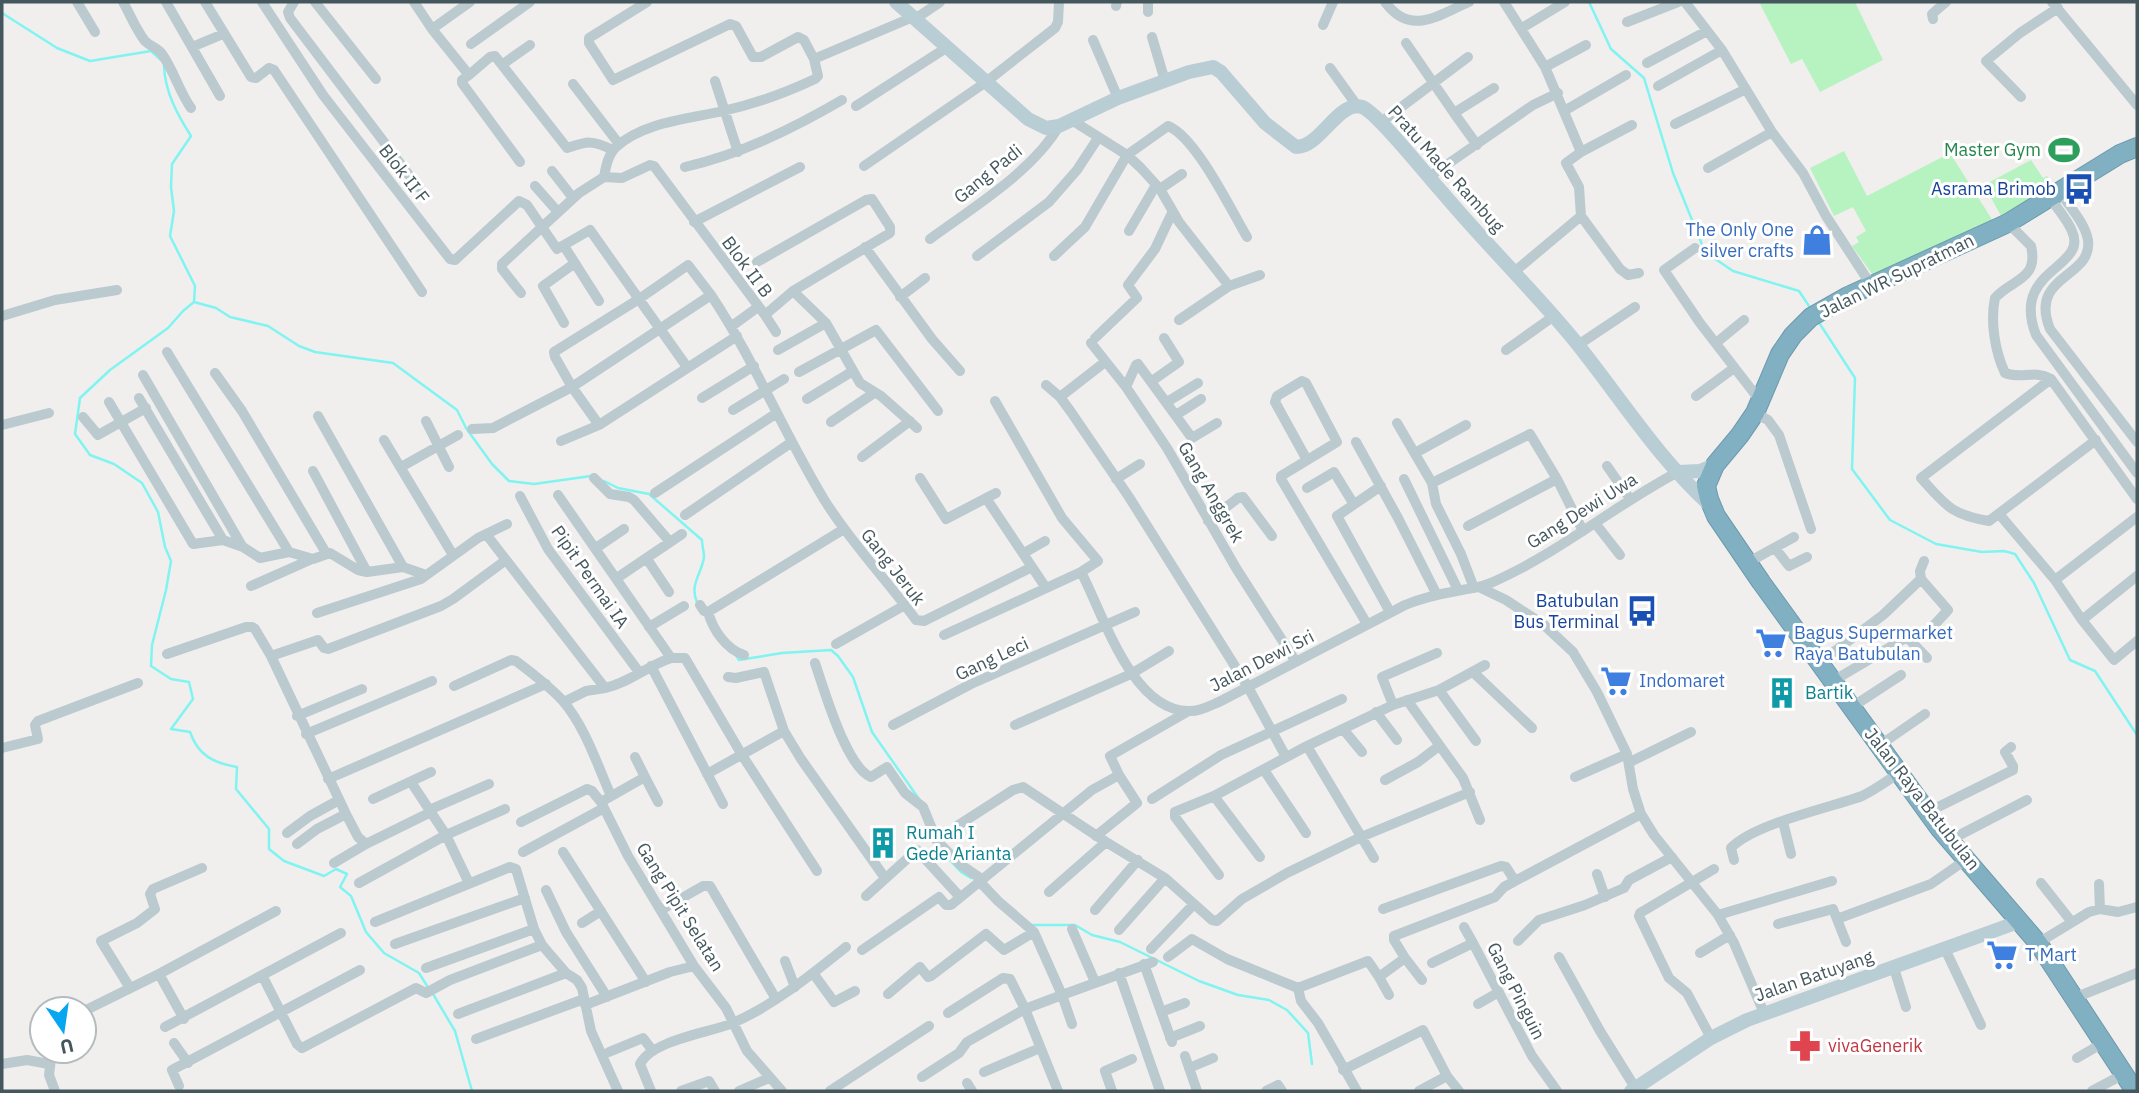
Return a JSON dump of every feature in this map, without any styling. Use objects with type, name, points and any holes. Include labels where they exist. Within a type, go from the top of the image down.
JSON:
[{"type":"highway","name":"Jalan WR Supratman","points":[[1715,465],[1740,435],[1758,407],[1780,355],[1811,317],[1871,285],[2008,223],[2137,147]]},
{"type":"highway","points":[[1712,507],[1707,494],[1707,481],[1715,465]]},
{"type":"highway","name":"Jalan Raya Batubulan","points":[[1712,507],[1747,562],[1928,812],[2038,943],[2132,1084]]},
{"type":"street","points":[[77,2],[95,32]]},
{"type":"street","points":[[123,2],[143,38],[156,46],[164,57],[191,108]]},
{"type":"street","points":[[166,2],[220,96]]},
{"type":"street","points":[[205,2],[251,77],[256,78],[269,68],[274,70],[422,292]]},
{"type":"street","name":"Blok II F","points":[[262,2],[323,95],[450,259],[455,260],[519,201],[527,205],[542,228]]},
{"type":"street","points":[[294,2],[289,12],[290,18],[418,187]]},
{"type":"street","points":[[315,2],[376,79]]},
{"type":"street","points":[[414,2],[468,75]]},
{"type":"street","points":[[432,29],[470,2]]},
{"type":"street","points":[[471,44],[530,2]]},
{"type":"street","points":[[522,293],[501,267],[573,198],[604,177],[608,159],[616,148],[666,123],[773,98],[815,79],[818,71],[804,40],[798,37],[761,57],[753,57],[733,23],[613,79],[589,43],[589,38],[647,2]]},
{"type":"street","points":[[896,2],[1035,124],[1049,128],[1118,98],[1199,69],[1213,68],[1217,69],[1265,123],[1291,144],[1299,147],[1314,139],[1345,111],[1358,107],[1330,68]]},
{"type":"street","points":[[814,59],[914,18],[940,2]]},
{"type":"street","points":[[864,166],[986,82],[1056,27],[1059,2]]},
{"type":"street","points":[[1323,25],[1333,2]]},
{"type":"street","points":[[1385,2],[1402,18],[1419,22],[1469,2]]},
{"type":"street","points":[[1504,2],[1545,66],[1581,152]]},
{"type":"street","points":[[1522,28],[1565,2]]},
{"type":"street","points":[[1627,22],[1678,2]]},
{"type":"street","points":[[1685,2],[1722,50],[1772,132],[1803,173],[1826,216],[1871,285]]},
{"type":"street","points":[[1933,19],[1932,14],[1946,2]]},
{"type":"street","points":[[2021,97],[1986,61],[2055,5],[2137,105]]},
{"type":"street","points":[[1647,63],[1707,31]]},
{"type":"street","points":[[192,47],[223,34]]},
{"type":"street","points":[[1152,37],[1165,81]]},
{"type":"street","points":[[1093,40],[1118,98]]},
{"type":"street","points":[[1406,43],[1477,145]]},
{"type":"street","points":[[1545,66],[1586,44]]},
{"type":"street","points":[[503,64],[530,45]]},
{"type":"street","points":[[856,106],[946,48]]},
{"type":"street","points":[[1658,86],[1722,50]]},
{"type":"street","points":[[520,162],[462,83],[492,55],[503,64],[567,148],[591,141],[616,148]]},
{"type":"street","points":[[1380,123],[1468,57]]},
{"type":"street","points":[[1564,111],[1626,75]]},
{"type":"street","points":[[715,81],[738,152]]},
{"type":"street","points":[[573,84],[616,148]]},
{"type":"street","points":[[1454,113],[1494,88]]},
{"type":"street","points":[[1675,124],[1746,89]]},
{"type":"street","points":[[1429,177],[1533,105],[1558,93]]},
{"type":"street","points":[[685,167],[738,152],[799,125],[842,100]]},
{"type":"street","name":"Pratu Made Rambug","points":[[1358,107],[1367,110],[1380,123],[1475,232],[1554,316],[1650,439],[1712,507]]},
{"type":"street","points":[[1064,123],[1127,155],[1158,187],[1172,213],[1229,286]]},
{"type":"street","name":"Gang Padi","points":[[930,239],[979,205],[1029,162],[1064,123]]},
{"type":"street","points":[[1632,125],[1566,163],[1579,187],[1581,216],[1620,269],[1628,275],[1639,273]]},
{"type":"street","points":[[1055,256],[1085,228],[1127,155],[1168,126],[1175,129],[1197,154],[1247,237]]},
{"type":"street","points":[[1707,168],[1772,132]]},
{"type":"street","points":[[977,256],[1049,202],[1077,170],[1098,138]]},
{"type":"street","name":"Blok II B","points":[[604,177],[622,178],[650,165],[654,166],[761,311],[793,291],[826,323],[860,383],[881,396],[913,424],[862,457]]},
{"type":"street","points":[[694,222],[800,167]]},
{"type":"street","points":[[552,171],[573,198]]},
{"type":"street","points":[[1129,231],[1158,187],[1182,174]]},
{"type":"street","points":[[535,186],[558,212]]},
{"type":"street","points":[[2055,195],[2082,224],[2088,240],[2086,254],[2076,267],[2052,288],[2045,302],[2045,316],[2050,328],[2137,442]]},
{"type":"street","points":[[2055,195],[2072,231],[2074,245],[2070,256],[2042,279],[2033,291],[2031,321],[2036,335],[2136,467]]},
{"type":"street","points":[[757,262],[870,198],[874,201],[891,229],[888,235],[793,291]]},
{"type":"street","name":"Gang Anggrek","points":[[1172,213],[1155,249],[1129,282],[1129,287],[1137,298],[1093,341],[1167,448],[1208,521],[1296,662]]},
{"type":"street","points":[[1514,272],[1581,216]]},
{"type":"street","points":[[2008,223],[2031,246],[2032,263],[2028,272],[2015,285],[1995,298],[1994,333],[2000,363],[2005,373],[2011,375],[2040,374],[2051,379],[2137,499]]},
{"type":"street","points":[[542,228],[557,249],[590,230],[687,367]]},
{"type":"street","points":[[564,246],[599,301]]},
{"type":"street","points":[[865,247],[960,371]]},
{"type":"street","points":[[1695,248],[1664,270],[1779,435],[1811,529]]},
{"type":"street","points":[[564,323],[544,286],[575,263]]},
{"type":"street","name":"Gang Jeruk","points":[[639,299],[689,266],[735,331],[824,500],[916,620],[921,622],[1032,567]]},
{"type":"street","points":[[1179,320],[1229,286],[1261,275]]},
{"type":"street","points":[[900,296],[925,278]]},
{"type":"street","points":[[2,316],[55,300],[117,290]]},
{"type":"street","points":[[472,429],[493,428],[572,387],[711,295]]},
{"type":"street","points":[[599,425],[572,387],[554,352],[639,299]]},
{"type":"street","points":[[1578,345],[1635,307]]},
{"type":"street","points":[[561,441],[599,425],[637,402],[761,311],[776,332]]},
{"type":"street","points":[[1506,350],[1554,316]]},
{"type":"street","points":[[1716,343],[1744,320]]},
{"type":"street","points":[[778,350],[826,323]]},
{"type":"street","points":[[799,372],[877,330],[938,411]]},
{"type":"street","points":[[1152,381],[1179,362],[1164,338]]},
{"type":"street","points":[[167,352],[289,552]]},
{"type":"street","points":[[1060,397],[1105,362]]},
{"type":"street","points":[[1126,387],[1137,364],[1192,438],[1217,423]]},
{"type":"street","points":[[702,398],[754,366]]},
{"type":"street","points":[[1696,396],[1734,368]]},
{"type":"street","points":[[807,399],[853,371]]},
{"type":"street","points":[[215,373],[242,411],[327,553]]},
{"type":"street","points":[[143,375],[243,547]]},
{"type":"street","points":[[733,410],[784,379]]},
{"type":"street","points":[[2051,379],[1921,478],[1949,509],[1968,518],[1989,522],[2096,440]]},
{"type":"street","points":[[1307,460],[1275,402],[1277,396],[1302,381],[1306,383],[1337,442],[1281,478],[1367,624]]},
{"type":"street","points":[[1167,402],[1198,383]]},
{"type":"street","points":[[1046,385],[1060,397],[1116,478],[1248,687],[1286,758]]},
{"type":"street","points":[[831,422],[874,393]]},
{"type":"street","points":[[139,398],[223,540]]},
{"type":"street","points":[[1176,415],[1201,399]]},
{"type":"street","points":[[944,635],[1096,564],[1097,558],[1062,518],[995,401]]},
{"type":"street","points":[[109,402],[191,542],[197,545],[223,540],[243,547],[260,558],[289,552],[313,559]]},
{"type":"street","points":[[83,417],[98,435],[146,408]]},
{"type":"street","points":[[2,425],[49,413]]},
{"type":"street","points":[[655,493],[777,413]]},
{"type":"street","points":[[318,416],[402,567]]},
{"type":"street","points":[[426,421],[449,467]]},
{"type":"street","points":[[1397,424],[1432,484],[1436,504],[1477,588],[1506,600],[1551,630],[1573,652],[1597,692],[1628,758],[1633,789],[1641,814],[1654,835],[1718,915],[1730,935],[1764,1013]]},
{"type":"street","points":[[1415,453],[1466,425]]},
{"type":"street","points":[[1432,484],[1530,434],[1557,479],[1583,531]]},
{"type":"street","points":[[401,467],[458,435]]},
{"type":"street","points":[[384,440],[453,555]]},
{"type":"street","points":[[685,515],[792,442]]},
{"type":"street","points":[[1356,443],[1437,594]]},
{"type":"street","points":[[1116,478],[1140,464]]},
{"type":"street","points":[[1678,472],[1700,471],[1715,465]]},
{"type":"street","points":[[1607,466],[1630,499]]},
{"type":"street","points":[[313,471],[367,572]]},
{"type":"street","points":[[1307,488],[1334,472],[1353,503]]},
{"type":"street","name":"Gang Dewi Uwa","points":[[1477,588],[1502,578],[1678,472]]},
{"type":"street","points":[[594,478],[610,494],[634,500],[670,542]]},
{"type":"street","points":[[919,478],[946,519],[991,496],[1046,588]]},
{"type":"street","points":[[1404,479],[1458,590]]},
{"type":"street","points":[[1468,526],[1557,479]]},
{"type":"street","points":[[1381,486],[1339,513],[1338,517],[1390,612]]},
{"type":"street","points":[[558,495],[671,658]]},
{"type":"street","name":"Pipit Permai IA","points":[[520,496],[548,549],[639,672]]},
{"type":"street","points":[[1208,521],[1243,497],[1272,536]]},
{"type":"street","points":[[2000,515],[2055,580],[2114,660],[2137,641]]},
{"type":"street","points":[[2055,580],[2137,517]]},
{"type":"street","points":[[1595,523],[1620,555]]},
{"type":"street","points":[[317,614],[417,580],[486,534],[507,524]]},
{"type":"street","points":[[596,548],[624,529]]},
{"type":"street","points":[[744,655],[734,652],[720,636],[704,609],[844,529]]},
{"type":"street","points":[[486,534],[605,688]]},
{"type":"street","points":[[617,578],[682,534]]},
{"type":"street","points":[[1747,562],[1794,537]]},
{"type":"street","points":[[1024,553],[1045,541]]},
{"type":"street","points":[[1775,548],[1789,566],[1807,558]]},
{"type":"street","points":[[251,586],[327,553],[367,572],[402,567],[426,575]]},
{"type":"street","points":[[647,559],[669,592]]},
{"type":"street","points":[[271,656],[318,640],[328,649],[441,606],[506,560]]},
{"type":"street","points":[[1924,561],[1920,571],[1921,579],[1948,610],[1926,634]]},
{"type":"street","points":[[1081,572],[1131,674],[1154,698],[1187,712]]},
{"type":"street","points":[[2082,620],[2137,576]]},
{"type":"street","points":[[1502,578],[1506,600]]},
{"type":"street","points":[[1819,663],[1883,615],[1921,579]]},
{"type":"street","name":"Jalan Dewi Sri","points":[[1119,775],[1110,756],[1187,712],[1207,707],[1415,601],[1437,594],[1477,588]]},
{"type":"street","points":[[836,644],[905,604]]},
{"type":"street","points":[[649,627],[684,606]]},
{"type":"street","name":"Gang Leci","points":[[893,725],[971,684],[1135,612]]},
{"type":"street","points":[[167,654],[252,626],[271,656],[297,716],[358,837],[366,844]]},
{"type":"street","points":[[1833,681],[1906,637],[1927,658]]},
{"type":"street","points":[[1015,726],[1131,674],[1169,651]]},
{"type":"street","points":[[1393,705],[1382,677],[1437,653]]},
{"type":"street","points":[[564,702],[586,691],[621,684],[639,672],[671,658],[685,658],[742,755],[817,872]]},
{"type":"street","points":[[454,686],[511,660],[516,661],[564,702],[580,728],[611,796]]},
{"type":"street","points":[[816,663],[836,726],[852,755],[871,777],[887,767],[905,793],[923,807],[937,841],[1034,932],[1072,1024]]},
{"type":"street","points":[[1219,875],[1174,814],[1376,712],[1439,690],[1485,665]]},
{"type":"street","points":[[651,666],[723,804]]},
{"type":"street","points":[[728,677],[764,672],[784,731],[885,878]]},
{"type":"street","points":[[1473,672],[1532,728]]},
{"type":"street","points":[[1852,708],[1901,675]]},
{"type":"street","points":[[306,734],[432,681]]},
{"type":"street","points":[[2,748],[38,739],[35,725],[38,721],[138,683]]},
{"type":"street","points":[[328,779],[546,684]]},
{"type":"street","points":[[297,716],[362,689]]},
{"type":"street","points":[[1439,690],[1476,741]]},
{"type":"street","points":[[1152,799],[1221,755],[1342,699]]},
{"type":"street","points":[[1407,700],[1463,778],[1480,820]]},
{"type":"street","points":[[1376,712],[1397,740]]},
{"type":"street","points":[[1880,746],[1925,713]]},
{"type":"street","points":[[1343,729],[1362,752]]},
{"type":"street","points":[[707,774],[784,731]]},
{"type":"street","points":[[1574,777],[1691,732]]},
{"type":"street","points":[[1307,746],[1374,858]]},
{"type":"street","points":[[1385,780],[1418,762],[1439,746]]},
{"type":"street","points":[[1928,812],[2013,769],[2005,752],[2011,747]]},
{"type":"street","points":[[635,757],[658,802]]},
{"type":"street","points":[[1264,770],[1306,833]]},
{"type":"street","points":[[373,800],[432,772]]},
{"type":"street","points":[[1734,860],[1731,848],[1733,845],[1760,830],[1864,795],[1899,773]]},
{"type":"street","points":[[862,950],[939,897],[949,906],[1092,790],[1119,775],[1137,804],[1049,892]]},
{"type":"street","points":[[523,852],[645,777]]},
{"type":"street","points":[[411,782],[446,835],[469,883]]},
{"type":"street","points":[[334,863],[430,811],[489,784]]},
{"type":"street","points":[[957,826],[1021,787],[1026,787],[1062,814],[1165,878],[1212,920],[1219,920],[1242,899],[1287,873],[1361,837],[1470,792]]},
{"type":"street","points":[[521,822],[587,789],[592,791],[602,805]]},
{"type":"street","points":[[1214,796],[1260,857]]},
{"type":"street","points":[[287,833],[339,800]]},
{"type":"street","points":[[1950,841],[2027,800]]},
{"type":"street","name":"Gang Pipit Selatan","points":[[602,805],[628,856],[694,966],[720,998],[747,1051],[782,1091]]},
{"type":"street","points":[[359,883],[446,835],[505,809]]},
{"type":"street","points":[[297,844],[317,829],[346,814]]},
{"type":"street","points":[[1422,980],[1393,938],[1396,934],[1495,897],[1504,887],[1641,814]]},
{"type":"street","points":[[1783,822],[1791,854]]},
{"type":"street","points":[[866,897],[916,850],[960,897]]},
{"type":"street","points":[[564,852],[646,982]]},
{"type":"street","points":[[1518,941],[1539,920],[1624,888],[1629,880],[1672,857]]},
{"type":"street","points":[[1837,919],[1931,884],[1967,859]]},
{"type":"street","points":[[1095,910],[1138,860]]},
{"type":"street","points":[[1383,909],[1501,866],[1506,867],[1515,881]]},
{"type":"street","points":[[375,922],[513,867],[541,944],[566,973],[579,983],[591,1031],[618,1091]]},
{"type":"street","points":[[130,988],[101,941],[137,923],[155,909],[150,892],[153,889],[202,868]]},
{"type":"street","points":[[1711,1038],[1687,993],[1670,978],[1639,916],[1714,869]]},
{"type":"street","points":[[1597,874],[1605,897]]},
{"type":"street","points":[[1119,930],[1165,878]]},
{"type":"street","points":[[1718,915],[1832,881]]},
{"type":"street","points":[[2041,883],[2071,921]]},
{"type":"street","points":[[2099,884],[2100,909]]},
{"type":"street","points":[[661,910],[704,886],[710,887],[776,999]]},
{"type":"street","points":[[546,890],[566,932],[607,997]]},
{"type":"street","points":[[396,944],[525,898]]},
{"type":"street","points":[[1152,949],[1195,904]]},
{"type":"street","points":[[2038,943],[2071,921],[2100,909],[2110,912],[2137,907]]},
{"type":"street","points":[[1778,924],[1831,908],[1846,942]]},
{"type":"street","points":[[98,1004],[276,911]]},
{"type":"street","points":[[582,923],[601,911]]},
{"type":"street","name":"Jalan Batuyang","points":[[1634,1090],[1711,1038],[1764,1013],[2021,921]]},
{"type":"street","points":[[1465,927],[1473,943]]},
{"type":"street","points":[[426,968],[534,929]]},
{"type":"street","points":[[1072,929],[1095,982]]},
{"type":"street","points":[[888,993],[920,967],[928,977],[931,976],[984,935],[988,935],[1004,950],[1034,932]]},
{"type":"street","points":[[165,1027],[341,933]]},
{"type":"street","points":[[1700,953],[1730,935]]},
{"type":"street","points":[[1168,957],[1192,939],[1227,959],[1298,988],[1368,961],[1389,995]]},
{"type":"street","name":"Gang Pinguin","points":[[1432,963],[1473,943],[1532,1056],[1557,1091]]},
{"type":"street","points":[[262,975],[297,1044],[302,1048],[416,988],[427,992],[541,944]]},
{"type":"street","points":[[651,1091],[640,1064],[653,1051],[733,1023],[776,999],[846,947]]},
{"type":"street","points":[[1945,949],[1981,1025]]},
{"type":"street","points":[[1559,957],[1634,1090]]},
{"type":"street","points":[[1379,977],[1405,958]]},
{"type":"street","points":[[785,961],[795,986]]},
{"type":"street","points":[[922,1077],[959,1053],[967,1042],[1026,1009],[1149,963],[1171,1040],[1199,1026]]},
{"type":"street","points":[[477,1039],[694,966]]},
{"type":"street","points":[[1894,968],[1906,1007]]},
{"type":"street","points":[[179,1086],[171,1071],[360,970]]},
{"type":"street","points":[[458,1014],[566,973]]},
{"type":"street","points":[[813,973],[834,1002],[855,991]]},
{"type":"street","points":[[1119,973],[1160,1091]]},
{"type":"street","points":[[2074,998],[2137,973]]},
{"type":"street","points":[[159,974],[184,1018]]},
{"type":"street","points":[[948,1013],[1003,978],[1010,979],[1026,1009],[1058,1091]]},
{"type":"street","points":[[1298,988],[1301,1001],[1318,1023],[1357,1091]]},
{"type":"street","points":[[1478,1004],[1499,992]]},
{"type":"street","points":[[1161,1012],[1185,1003]]},
{"type":"street","points":[[830,1091],[929,1026]]},
{"type":"street","points":[[1343,1070],[1423,1030],[1447,1076],[1459,1091]]},
{"type":"street","points":[[609,1052],[643,1038],[653,1051]]},
{"type":"street","points":[[174,1043],[188,1062]]},
{"type":"street","points":[[2077,1058],[2103,1043]]},
{"type":"street","points":[[984,1072],[1040,1048]]},
{"type":"street","points":[[1185,1056],[1197,1091]]},
{"type":"street","points":[[1189,1068],[1213,1058]]},
{"type":"street","points":[[1112,1091],[1105,1071],[1132,1059]]},
{"type":"street","points":[[2,1064],[28,1060]]},
{"type":"street","points":[[49,1065],[49,1075],[55,1091]]},
{"type":"street","points":[[1419,1091],[1447,1076]]},
{"type":"street","points":[[739,1091],[769,1078]]},
{"type":"street","points":[[681,1091],[710,1081],[715,1091]]},
{"type":"street","points":[[2092,1091],[2132,1084]]},
{"type":"street","points":[[1266,1091],[1277,1085],[1281,1089]]},
{"type":"green space","points":[[1759,2],[1855,2],[1883,60],[1820,92],[1802,59],[1791,64]]},
{"type":"green space","points":[[1844,151],[1867,196],[1950,153],[1993,221],[1875,278],[1852,246],[1859,242],[1856,237],[1866,231],[1853,207],[1834,216],[1810,168]]},
{"type":"green space","points":[[2031,160],[2043,178],[2047,176],[2053,186],[2001,216],[1984,185]]},
{"type":"waterway","points":[[1589,2],[1611,49],[1644,78],[1673,173],[1705,252],[1733,271],[1799,291],[1811,309]]},
{"type":"waterway","points":[[2,13],[57,48],[90,61],[151,51],[161,60]]},
{"type":"waterway","points":[[164,66],[173,103],[191,136],[172,164],[174,211],[170,236],[195,286],[194,302],[168,328],[110,370],[80,398],[75,434],[90,455],[114,464],[142,483],[158,512],[165,547],[171,561],[152,645],[151,666],[171,679],[189,682],[193,699],[171,729],[190,732],[197,747],[208,757],[237,767],[236,789],[269,829],[269,849],[284,861],[324,876],[336,869],[347,874],[340,887],[351,896],[366,932],[384,953],[419,973],[429,989]]},
{"type":"waterway","points":[[194,302],[216,308],[230,317],[268,326],[299,346],[315,352],[393,363],[457,410],[466,428],[492,464],[509,481],[534,484],[591,476]]},
{"type":"waterway","points":[[1818,321],[1855,378],[1852,469],[1890,520],[1936,544],[1982,552],[2004,551],[2015,554],[2034,583],[2070,660],[2095,671],[2137,735]]},
{"type":"waterway","points":[[604,481],[618,488],[649,494],[702,540],[704,557],[694,590],[697,602]]},
{"type":"waterway","points":[[736,655],[739,660],[782,653],[831,650],[853,677],[872,732],[919,799]]},
{"type":"waterway","points":[[945,855],[961,872],[971,878]]},
{"type":"waterway","points":[[1032,925],[1075,925],[1092,935],[1120,942],[1199,981],[1238,995],[1269,1000],[1287,1010],[1308,1033],[1312,1064]]},
{"type":"waterway","points":[[433,994],[455,1031],[472,1091]]},
{"type":"place","name":"Master Gym","points":[[2064,150]]},
{"type":"place","name":"Asrama Brimob","points":[[2079,189]]},
{"type":"place","name":"The Only One silver crafts","points":[[1817,240]]},
{"type":"place","name":"Batubulan Bus Terminal","points":[[1642,611]]},
{"type":"place","name":"Bagus Supermarket Raya Batubulan","points":[[1771,643]]},
{"type":"place","name":"Indomaret","points":[[1616,681]]},
{"type":"place","name":"Bartik","points":[[1782,693]]},
{"type":"place","name":"Rumah I Gede Arianta","points":[[883,843]]},
{"type":"place","name":"T Mart","points":[[2002,955]]},
{"type":"place","name":"vivaGenerik","points":[[1805,1046]]}]
